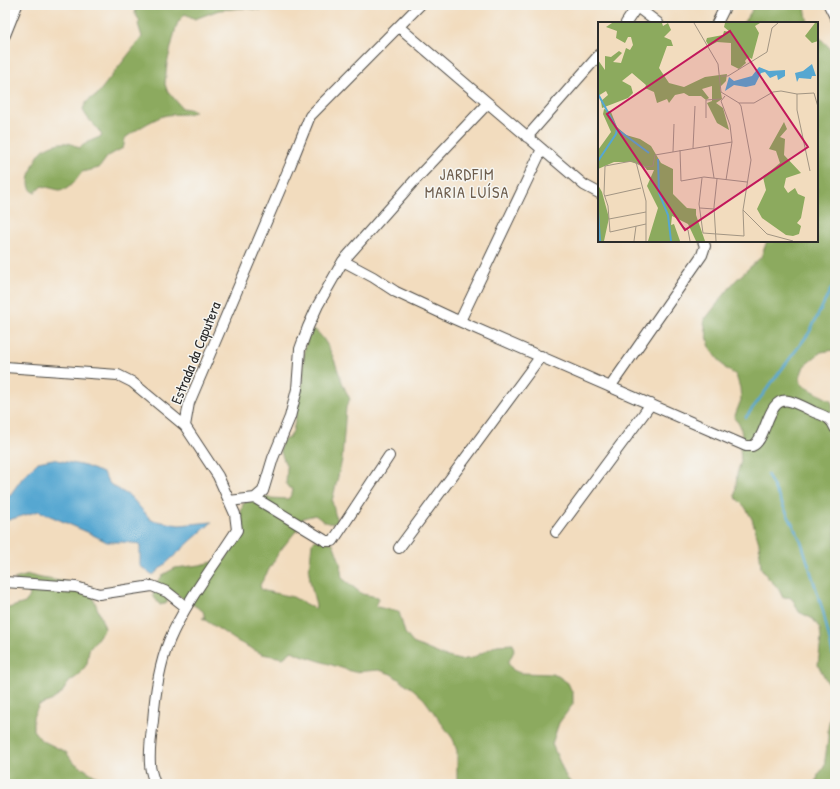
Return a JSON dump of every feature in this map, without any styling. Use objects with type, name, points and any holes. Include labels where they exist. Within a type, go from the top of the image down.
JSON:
[{"type":"street","points":[[5,35],[17,5]]},
{"type":"street","name":"Estrada da Caputera","points":[[155,784],[150,765],[155,700],[160,672],[169,643],[177,623],[186,608],[237,530],[235,514],[218,476],[185,426],[189,403],[310,116],[420,5]]},
{"type":"street","points":[[718,22],[726,5]]},
{"type":"street","points":[[829,5],[835,17]]},
{"type":"street","points":[[627,22],[638,6],[657,22]]},
{"type":"street","points":[[399,27],[584,185],[598,191]]},
{"type":"street","points":[[527,136],[598,56]]},
{"type":"street","points":[[229,501],[255,498],[263,491],[273,458],[290,417],[297,389],[300,349],[308,327],[343,261],[415,180],[488,103]]},
{"type":"street","points":[[460,321],[542,149]]},
{"type":"street","points":[[610,387],[702,255],[705,246],[703,242]]},
{"type":"street","points":[[343,261],[373,277],[396,292],[746,446],[753,446],[758,442],[773,409],[779,402],[788,400],[828,418],[833,423],[835,428]]},
{"type":"street","points":[[400,548],[542,356]]},
{"type":"street","points":[[5,367],[118,375],[132,382],[185,426]]},
{"type":"street","points":[[556,532],[651,404]]},
{"type":"street","points":[[255,498],[326,541],[333,541],[389,456]]},
{"type":"street","points":[[5,582],[76,587],[99,594],[152,586],[167,592],[186,608]]},
{"type":"green space","points":[[136,5],[284,5],[260,10],[245,8],[219,10],[195,19],[185,14],[178,22],[175,31],[167,64],[165,84],[167,90],[182,108],[194,110],[194,112],[167,115],[153,120],[125,138],[123,148],[108,156],[99,168],[82,172],[73,184],[66,189],[59,190],[42,186],[34,193],[30,188],[29,179],[35,162],[45,148],[51,145],[64,143],[79,148],[102,136],[84,113],[83,109],[85,104],[91,98],[96,96],[142,37],[138,24],[140,21],[135,14]]},
{"type":"green space","points":[[753,5],[805,5],[808,22],[744,22],[751,12]]},
{"type":"green space","points":[[818,36],[829,47],[835,57],[835,350],[821,352],[804,366],[800,377],[801,383],[804,386],[831,401],[833,406],[828,428],[830,429],[835,425],[835,784],[816,784],[818,775],[824,767],[833,699],[831,689],[818,665],[821,639],[820,629],[813,619],[799,612],[793,600],[789,597],[783,598],[778,588],[761,568],[759,543],[752,519],[745,507],[735,497],[737,474],[741,461],[740,447],[742,435],[740,425],[734,418],[741,400],[740,388],[736,375],[725,368],[710,348],[704,322],[705,318],[735,281],[761,257],[767,242],[818,242]]},
{"type":"green space","points":[[314,329],[327,344],[350,399],[346,407],[342,460],[332,501],[337,522],[327,523],[315,515],[303,518],[300,526],[279,552],[260,585],[261,589],[293,597],[315,609],[316,606],[309,572],[312,543],[315,540],[333,543],[340,562],[342,578],[362,594],[378,597],[377,607],[399,612],[405,633],[413,643],[444,656],[460,660],[472,658],[497,645],[513,644],[514,651],[508,663],[513,670],[520,673],[552,674],[558,676],[568,683],[573,694],[573,704],[559,723],[552,744],[566,777],[572,784],[457,784],[457,751],[453,739],[424,699],[413,689],[391,674],[379,670],[354,672],[292,651],[283,658],[262,654],[237,641],[202,618],[205,618],[203,611],[173,592],[168,591],[167,603],[160,605],[153,596],[155,584],[164,574],[175,568],[200,565],[226,559],[237,531],[243,504],[252,497],[288,499],[292,494],[293,489],[289,488],[286,484],[287,468],[280,450],[282,441],[290,437],[293,431],[303,379],[304,351],[309,333]]},
{"type":"green space","points":[[29,575],[80,584],[91,592],[105,628],[89,650],[87,664],[79,675],[69,682],[61,694],[51,701],[39,705],[33,717],[33,730],[41,740],[66,752],[73,762],[97,777],[109,780],[121,777],[134,778],[142,784],[5,784],[5,609],[25,603],[30,596],[27,586],[14,579]]},
{"type":"water","points":[[53,459],[85,466],[103,473],[110,484],[131,497],[151,520],[179,525],[212,522],[153,575],[140,566],[140,544],[107,542],[39,511],[5,521],[5,495],[10,495],[23,477],[38,462]]},
{"type":"waterway","points":[[746,417],[809,333],[835,281]]},
{"type":"waterway","points":[[767,474],[801,541],[823,611],[835,664]]},
{"type":"district","name":"JARDFIM MARIA LUÍSA","points":[[467,183]]}]
